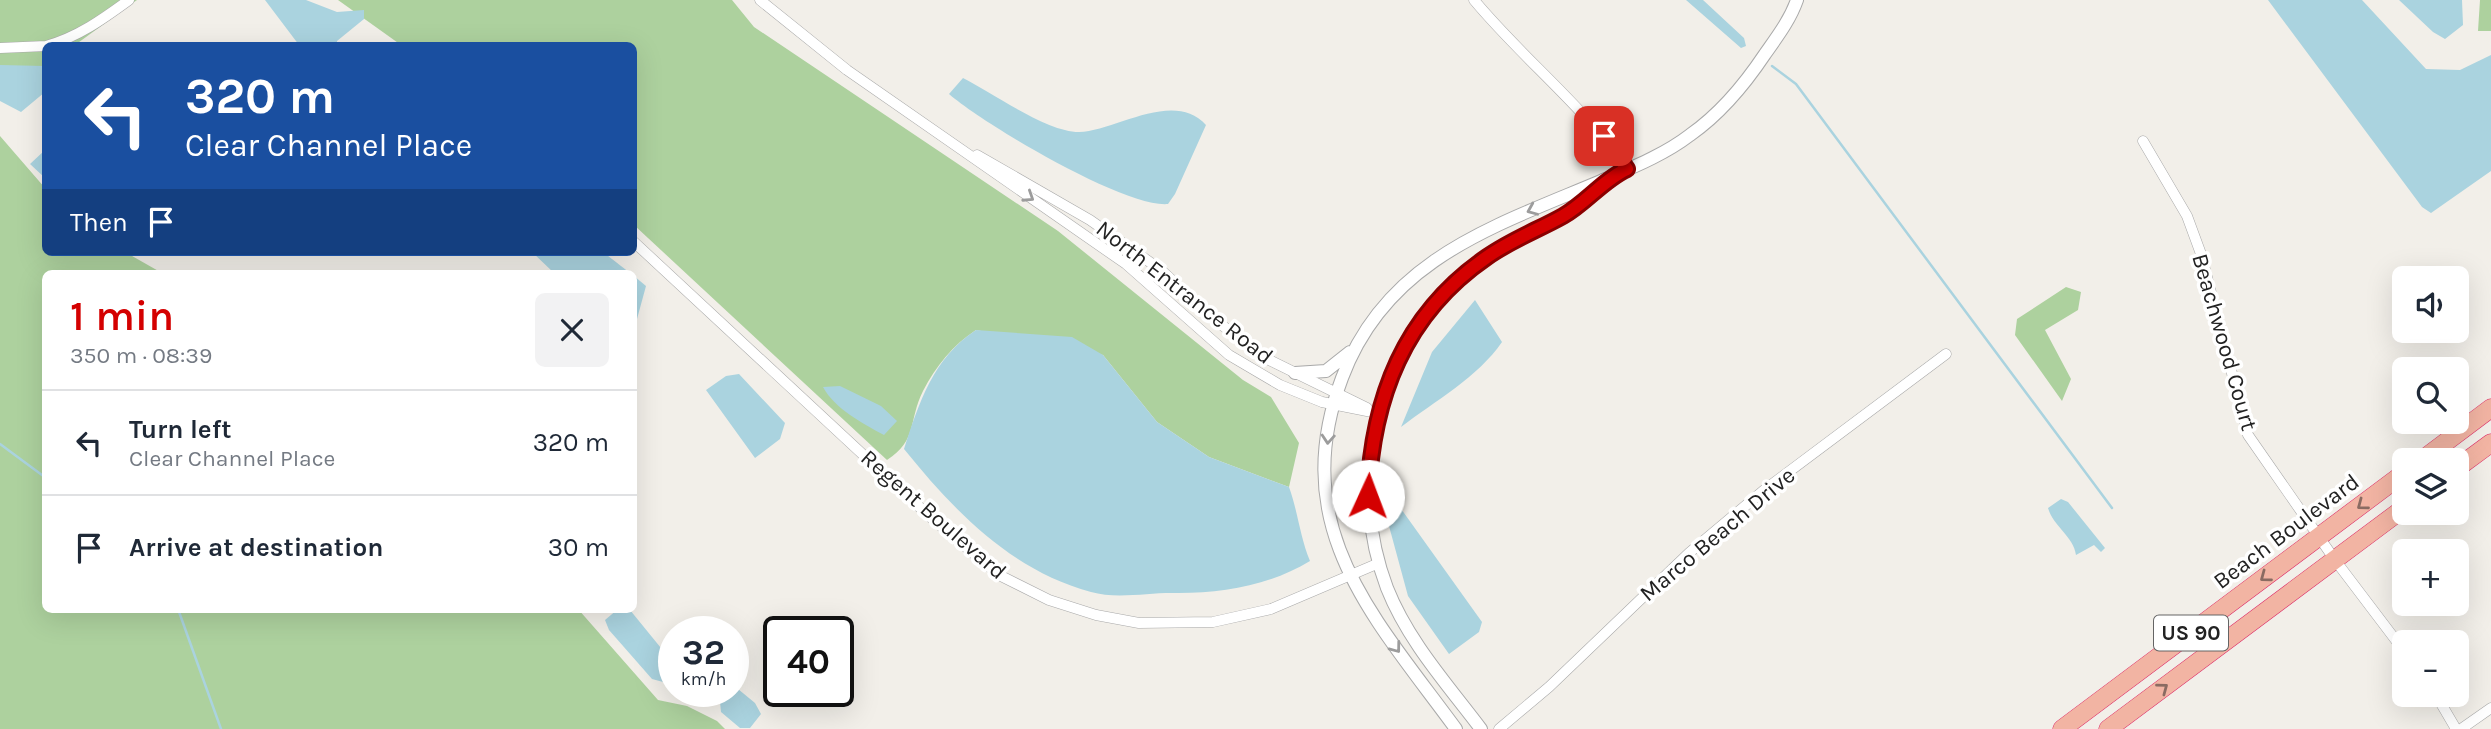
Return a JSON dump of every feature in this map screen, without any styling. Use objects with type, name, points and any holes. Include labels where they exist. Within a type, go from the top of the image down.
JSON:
[{"type":"highway","points":[[2438,448],[2491,408]]},
{"type":"highway","points":[[2469,459],[2491,443]]},
{"type":"highway","name":"Beach Boulevard","points":[[2062,729],[2392,482]]},
{"type":"highway","name":"US 90","points":[[2108,729],[2392,517]]},
{"type":"street","points":[[60,42],[95,25],[129,0]]},
{"type":"street","name":"North Entrance Road","points":[[760,0],[846,70],[1129,267],[1229,355],[1280,385],[1333,405],[1377,413]]},
{"type":"street","points":[[1474,0],[1540,73],[1579,108],[1622,171]]},
{"type":"street","points":[[1456,729],[1373,618],[1349,575],[1329,517],[1325,483],[1328,431],[1337,392],[1355,347],[1391,296],[1419,270],[1457,244],[1622,171],[1690,135],[1717,113],[1750,77],[1791,16],[1797,0]]},
{"type":"street","points":[[0,48],[42,46]]},
{"type":"street","name":"Beachwood Court","points":[[2143,141],[2187,216],[2201,254],[2248,435],[2335,560],[2392,635]]},
{"type":"street","name":"North Entrance Road","points":[[954,143],[1026,181],[1124,243],[1161,271],[1242,343],[1295,373],[1377,413]]},
{"type":"street","points":[[1480,729],[1411,634],[1388,589],[1379,563],[1368,496],[1369,460],[1377,413],[1401,353],[1418,326],[1450,287],[1489,256],[1578,207],[1622,171]]},
{"type":"street","points":[[1124,243],[1124,256],[1129,267]]},
{"type":"street","name":"Regent Boulevard","points":[[637,245],[928,515],[999,575],[1049,600],[1096,615],[1139,623],[1213,622],[1271,609],[1379,563]]},
{"type":"street","points":[[1295,373],[1326,371],[1355,347]]},
{"type":"street","name":"Marco Beach Drive","points":[[1499,729],[1558,679],[1689,552],[1763,491],[1946,354]]},
{"type":"street","points":[[2443,707],[2456,729]]},
{"type":"street","points":[[2461,729],[2491,708]]},
{"type":"green space","points":[[0,0],[137,0],[79,42],[42,42],[42,70],[0,101]]},
{"type":"green space","points":[[338,0],[732,0],[754,27],[1058,231],[1243,380],[1271,397],[1299,443],[1289,487],[1209,457],[1157,422],[1103,355],[976,330],[953,349],[934,373],[918,402],[904,445],[887,460],[637,228],[637,42],[397,42]]},
{"type":"green space","points":[[2480,0],[2491,0],[2491,31],[2478,31]]},
{"type":"green space","points":[[0,136],[42,185],[42,256],[132,256],[157,270],[42,270],[42,613],[582,613],[658,700],[658,707],[689,707],[717,721],[725,729],[0,729]]},
{"type":"green space","points":[[2066,287],[2081,292],[2078,310],[2045,330],[2071,379],[2062,401],[2015,335],[2017,319]]},
{"type":"water","points":[[265,0],[306,0],[337,12],[364,10],[364,19],[337,42],[297,42]]},
{"type":"water","points":[[1686,0],[1703,0],[1744,38],[1746,46],[1741,48]]},
{"type":"water","points":[[2268,0],[2362,0],[2426,69],[2460,70],[2491,55],[2491,171],[2431,213],[2422,207]]},
{"type":"water","points":[[2399,0],[2462,0],[2463,25],[2445,39],[2433,32]]},
{"type":"water","points":[[0,65],[42,66],[42,94],[21,112],[0,101]]},
{"type":"water","points":[[963,78],[1020,111],[1066,130],[1093,130],[1161,111],[1178,111],[1193,115],[1206,125],[1168,204],[1148,202],[1089,179],[992,125],[949,94]]},
{"type":"water","points":[[42,153],[42,175],[30,164]]},
{"type":"water","points":[[536,256],[608,256],[626,270],[551,270]]},
{"type":"water","points":[[637,278],[646,286],[637,319]]},
{"type":"water","points":[[1475,300],[1502,342],[1481,366],[1455,388],[1401,427],[1432,352]]},
{"type":"water","points":[[976,330],[1072,337],[1103,355],[1157,422],[1209,457],[1289,487],[1310,561],[1278,577],[1243,587],[1207,592],[1121,595],[1100,594],[1062,582],[1010,554],[964,516],[904,449],[922,399],[938,368],[961,341]]},
{"type":"water","points":[[739,374],[785,423],[780,439],[755,458],[706,390],[726,376]]},
{"type":"water","points":[[840,386],[881,406],[897,421],[884,435],[858,420],[834,402],[823,387]]},
{"type":"water","points":[[1394,499],[1482,622],[1479,632],[1449,654],[1408,596],[1389,526]]},
{"type":"water","points":[[2061,499],[2068,502],[2105,548],[2101,552],[2094,545],[2076,555],[2048,508]]},
{"type":"water","points":[[613,613],[632,613],[658,644],[658,681],[652,679],[609,630],[605,620]]},
{"type":"water","points":[[749,698],[761,714],[750,728],[740,728],[721,712],[720,707],[749,707]]},
{"type":"waterway","points":[[1772,66],[1796,84],[2112,508]]},
{"type":"waterway","points":[[0,444],[42,475]]},
{"type":"waterway","points":[[179,613],[221,729]]},
{"type":"route","points":[[1368,496],[1369,460],[1377,413],[1401,353],[1418,326],[1450,287],[1469,270],[1514,240],[1578,207],[1617,174],[1627,169],[1604,136]]}]
